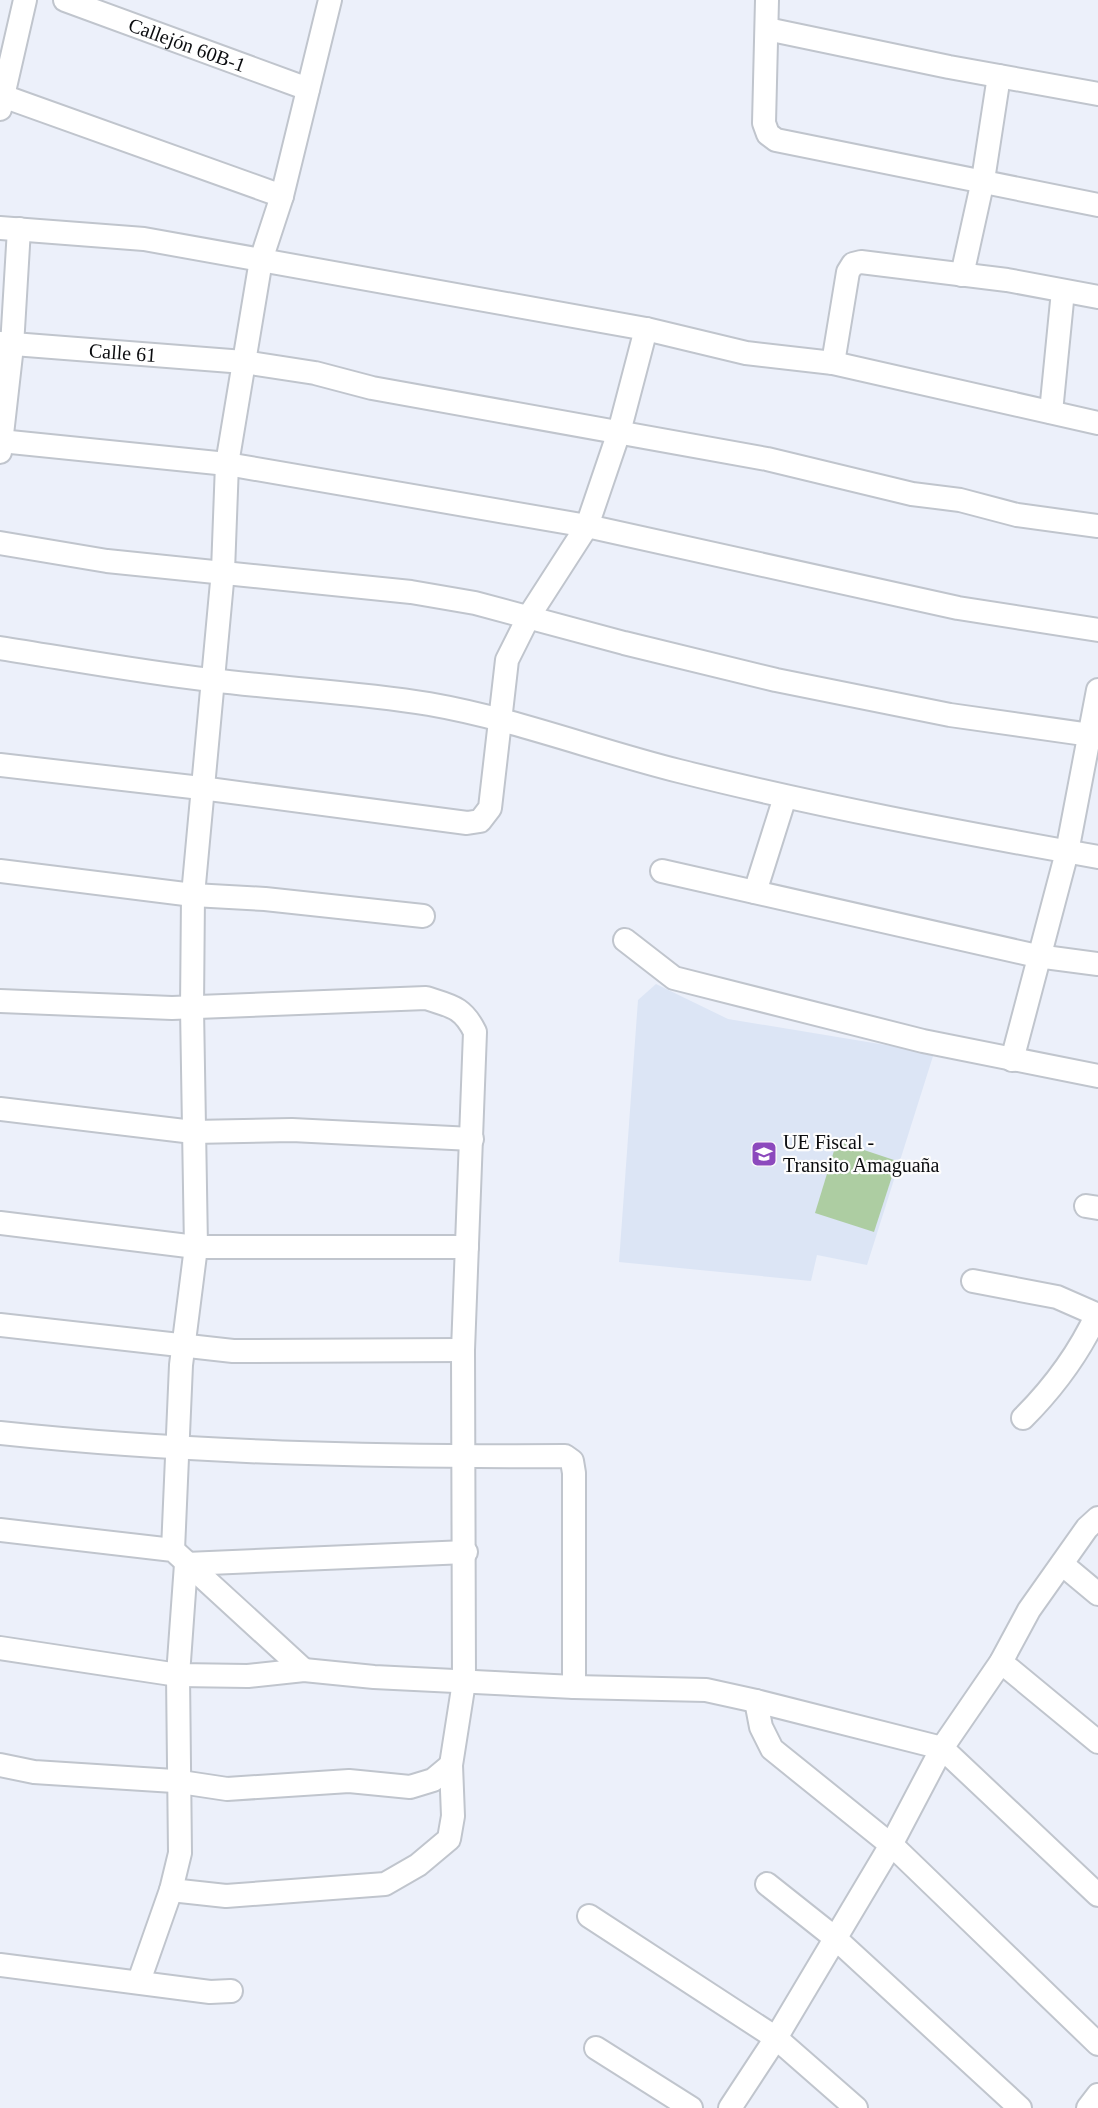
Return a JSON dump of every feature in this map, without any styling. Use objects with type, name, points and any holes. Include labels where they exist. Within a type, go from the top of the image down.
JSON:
[{"type":"street","points":[[26,0],[1,100],[282,196]]},
{"type":"street","name":"Callejón 60B-1","points":[[65,0],[309,89]]},
{"type":"street","points":[[139,1981],[171,1890],[180,1853],[177,1449],[183,1345],[196,1247],[192,1008],[193,895],[211,680],[223,572],[227,464],[261,260],[282,196],[330,0]]},
{"type":"street","points":[[767,0],[764,123],[768,134],[776,140],[1098,205]]},
{"type":"street","points":[[768,29],[1098,94]]},
{"type":"street","points":[[962,275],[983,180],[999,76]]},
{"type":"street","points":[[1098,423],[833,363],[746,353],[646,328],[144,238],[9,229],[6,345],[0,445],[227,464],[587,525],[958,608],[1098,630]]},
{"type":"street","points":[[833,363],[848,272],[853,264],[861,262],[962,275],[1098,297]]},
{"type":"street","points":[[1051,412],[1063,291]]},
{"type":"street","points":[[0,765],[201,788],[467,823],[480,821],[490,808],[507,660],[529,616],[587,525],[619,432],[646,328]]},
{"type":"street","name":"Calle 61","points":[[6,345],[244,362],[315,373],[372,388],[767,459],[912,494],[960,500],[1017,515],[1098,526]]},
{"type":"street","points":[[0,543],[107,561],[411,592],[529,616],[624,643],[776,680],[950,715],[1093,735]]},
{"type":"street","points":[[0,648],[211,680],[429,704],[502,719],[676,771],[785,797],[907,823],[1098,857]]},
{"type":"street","points":[[1012,1060],[1037,956],[1067,852],[1093,735],[1098,690]]},
{"type":"street","points":[[755,892],[785,797]]},
{"type":"street","points":[[0,871],[193,895],[265,899],[423,916]]},
{"type":"street","points":[[662,871],[1037,956],[1098,964]]},
{"type":"street","points":[[625,940],[674,978],[923,1041],[1098,1076]]},
{"type":"street","points":[[0,1001],[192,1008],[426,998],[457,1008],[468,1017],[475,1032],[463,1350],[462,1457],[466,1552],[464,1682],[450,1765],[453,1816],[449,1839],[418,1865],[385,1884],[226,1896],[171,1890]]},
{"type":"street","points":[[0,1110],[194,1132],[292,1130],[472,1139]]},
{"type":"street","points":[[0,1223],[196,1247],[467,1247]]},
{"type":"street","points":[[973,1281],[1057,1297],[1098,1315],[1085,1340],[1041,1400],[1023,1418]]},
{"type":"street","points":[[0,1325],[233,1351],[463,1350]]},
{"type":"street","points":[[0,1433],[177,1449],[328,1456],[565,1456],[572,1461],[574,1473],[574,1687]]},
{"type":"street","points":[[730,2108],[776,2038],[891,1845],[942,1748],[1001,1662],[1029,1610],[1098,1518]]},
{"type":"street","points":[[0,1530],[179,1557],[466,1552]]},
{"type":"street","points":[[179,1557],[304,1670]]},
{"type":"street","points":[[1062,1564],[1098,1594]]},
{"type":"street","points":[[0,1648],[178,1675],[248,1676],[304,1670],[464,1682],[706,1690],[756,1701],[942,1748],[1098,1895]]},
{"type":"street","points":[[1001,1662],[1098,1742]]},
{"type":"street","points":[[756,1701],[761,1727],[772,1749],[891,1845],[1098,2043]]},
{"type":"street","points":[[0,1766],[34,1772],[181,1782],[227,1789],[349,1781],[410,1787],[433,1779],[450,1765]]},
{"type":"street","points":[[767,1884],[835,1938],[1020,2108]]},
{"type":"street","points":[[589,1916],[776,2038],[856,2108]]},
{"type":"street","points":[[0,1965],[139,1981],[210,1992],[231,1992]]},
{"type":"street","points":[[596,2048],[691,2108]]},
{"type":"street","points":[[1088,2108],[1098,2095]]},
{"type":"shaded area","name":"UE Fiscal - Transito Amaguaña","points":[[656,984],[728,1019],[934,1053],[867,1265],[817,1255],[811,1281],[619,1262],[638,1000]]},
{"type":"green space","points":[[837,1141],[897,1161],[874,1232],[815,1213]]},
{"type":"place","name":"UE Fiscal - Transito Amaguaña","points":[[764,1154]]}]
